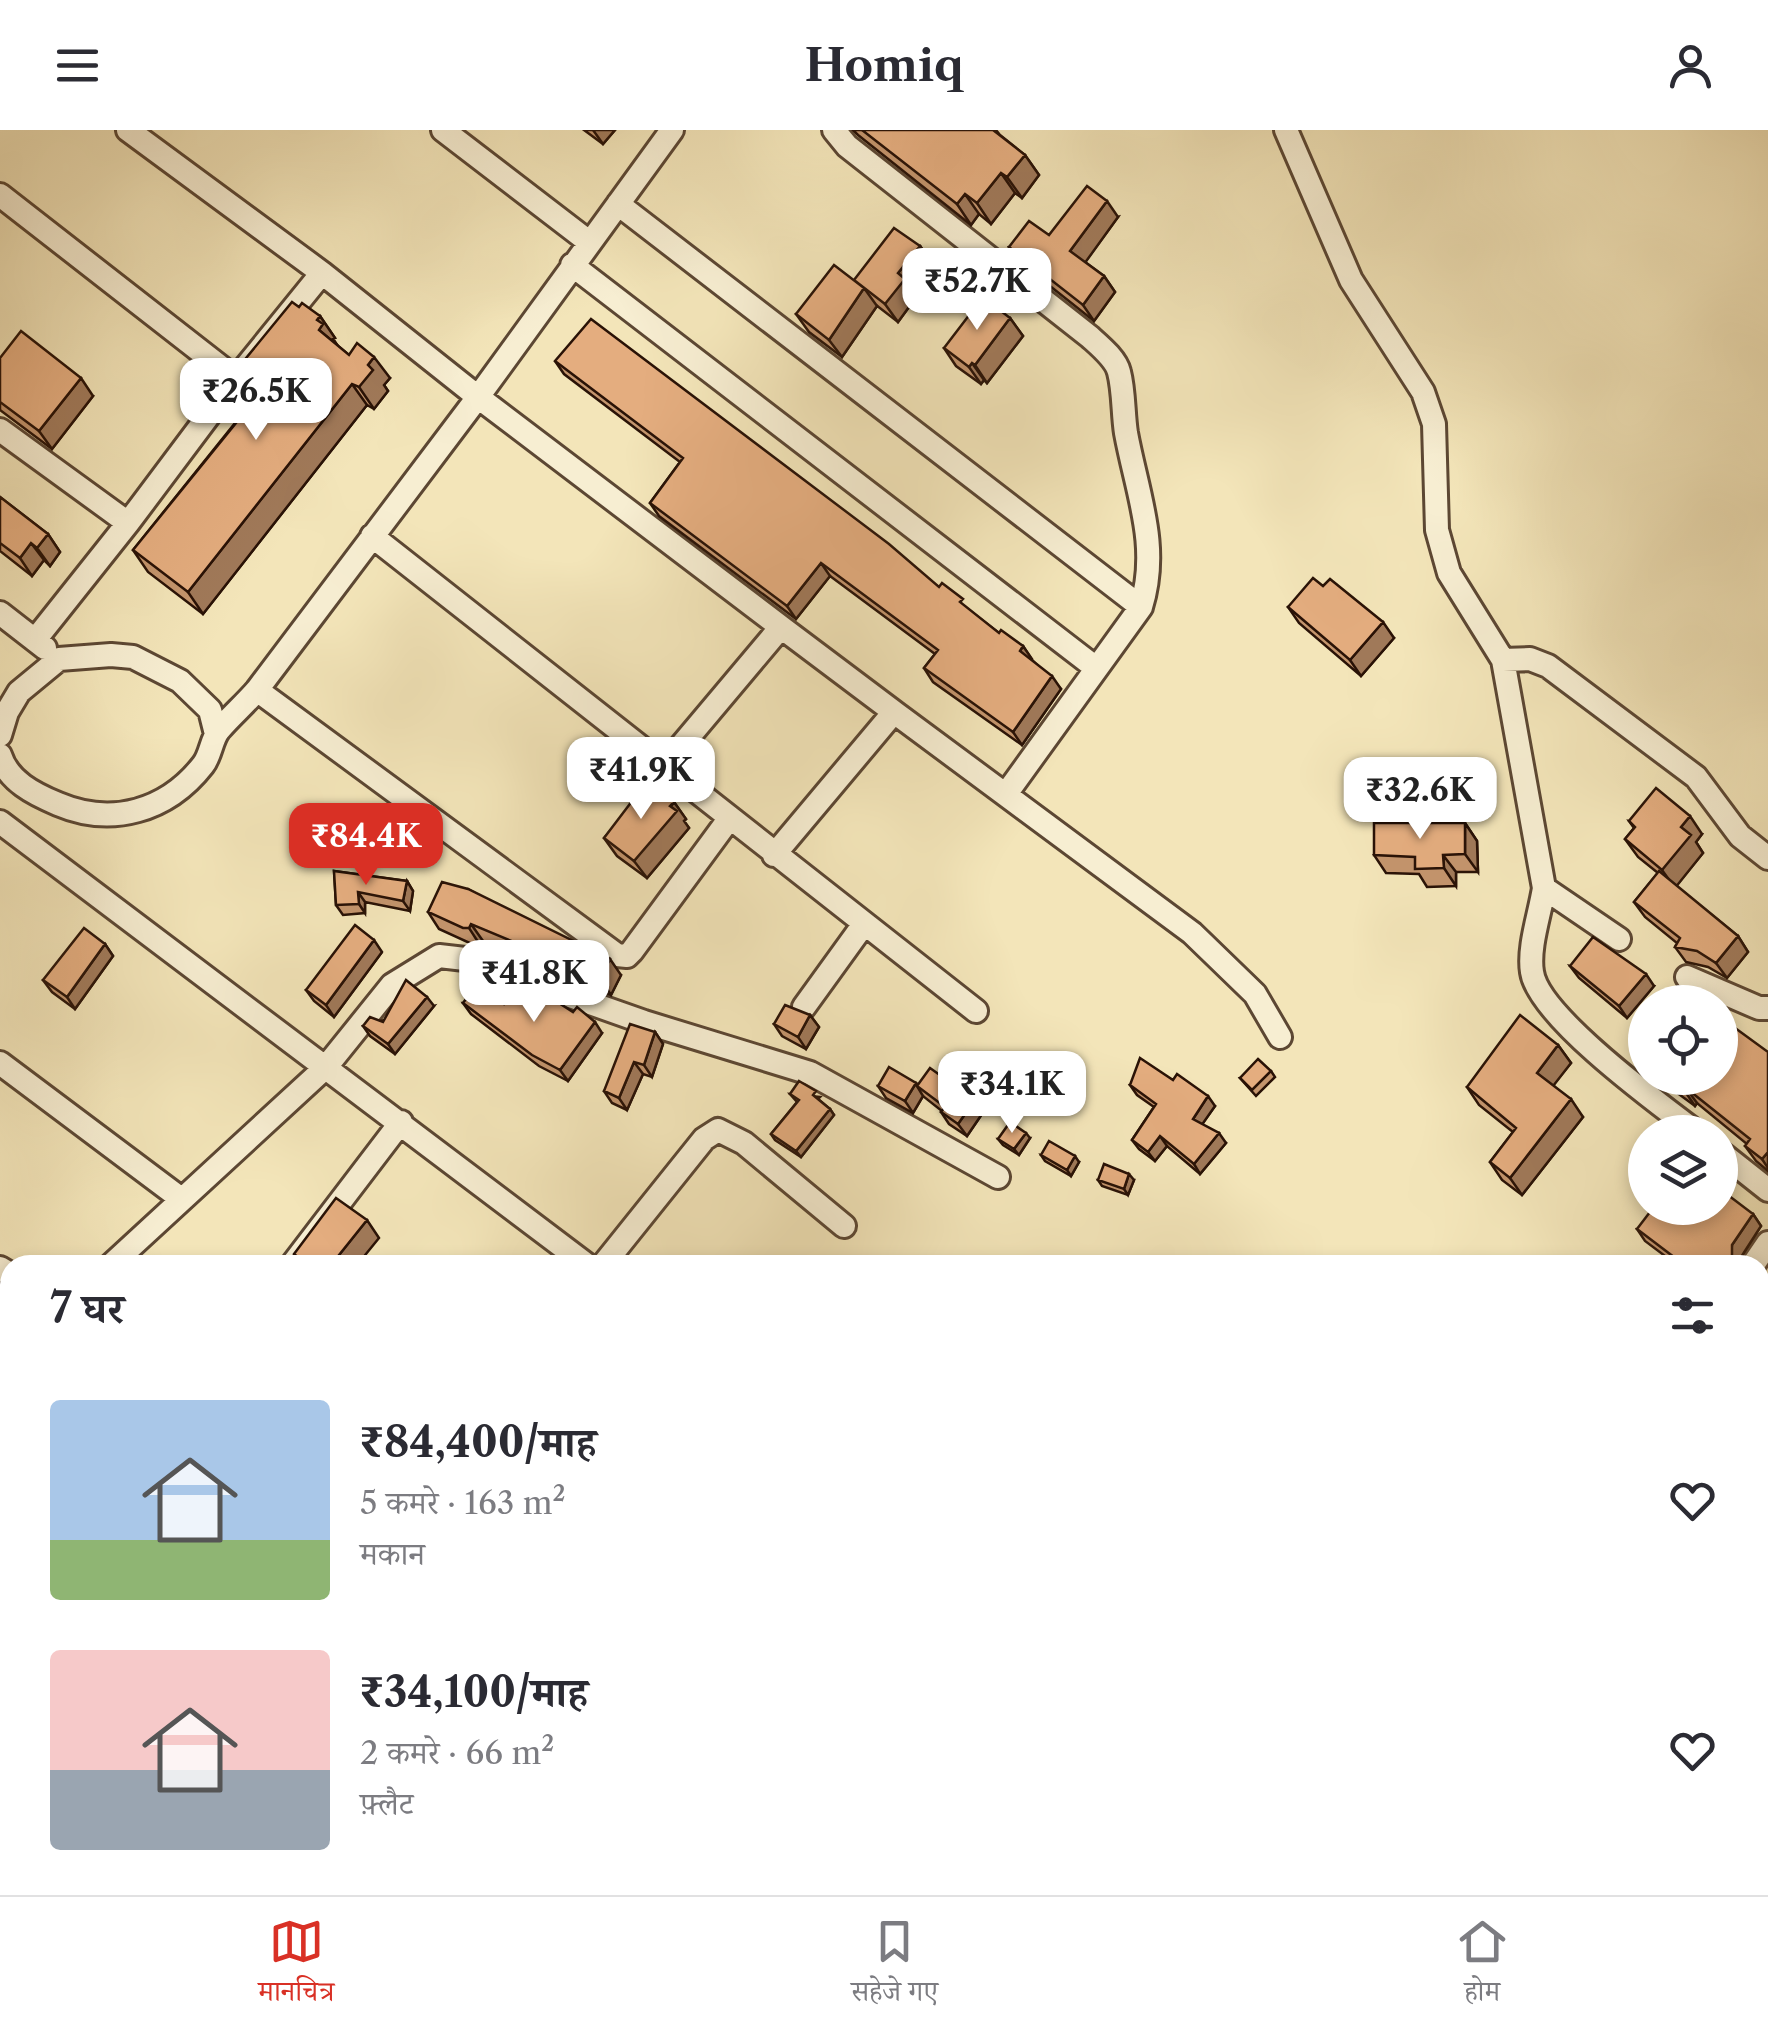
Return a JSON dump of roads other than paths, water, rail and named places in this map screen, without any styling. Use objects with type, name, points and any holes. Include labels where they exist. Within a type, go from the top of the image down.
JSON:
[{"type":"street","points":[[128,130],[322,273],[781,627],[1192,933],[1254,994],[1280,1036]]},
{"type":"street","points":[[443,130],[589,242]]},
{"type":"street","points":[[1,762],[18,782],[71,810],[106,815],[134,813],[162,802],[187,782],[206,762],[216,734],[257,690],[478,397],[672,130]]},
{"type":"street","points":[[834,130],[847,146],[1090,337],[1119,369],[1135,483],[1148,525],[1148,582],[1141,606],[1006,794]]},
{"type":"street","points":[[1286,130],[1351,280],[1423,392],[1434,424],[1437,530],[1449,572],[1503,660],[1544,888],[1531,968],[1539,990],[1587,1047],[1674,1115]]},
{"type":"street","points":[[0,195],[236,379]]},
{"type":"street","points":[[618,204],[1141,606]]},
{"type":"street","points":[[572,265],[1096,668]]},
{"type":"street","points":[[35,640],[322,273]]},
{"type":"street","points":[[0,430],[128,523]]},
{"type":"street","points":[[372,536],[976,1011]]},
{"type":"street","points":[[0,613],[59,659]]},
{"type":"street","points":[[665,765],[781,627]]},
{"type":"street","points":[[0,736],[7,712],[19,692],[59,659],[112,655],[134,657],[180,681],[210,710],[216,734]]},
{"type":"street","points":[[1503,660],[1530,659],[1548,666],[1696,778],[1740,836],[1768,858]]},
{"type":"street","points":[[257,690],[617,956],[627,956],[632,951],[730,819]]},
{"type":"street","points":[[774,855],[894,712]]},
{"type":"street","points":[[0,822],[574,1255]]},
{"type":"street","points":[[1544,888],[1619,939]]},
{"type":"street","points":[[804,1007],[864,924]]},
{"type":"street","points":[[120,1255],[326,1066],[392,985],[439,956],[465,959],[644,1022],[810,1073],[998,1177]]},
{"type":"street","points":[[1687,977],[1759,1008],[1768,1008]]},
{"type":"street","points":[[0,1064],[180,1198]]},
{"type":"street","points":[[300,1255],[401,1122]]},
{"type":"street","points":[[611,1255],[704,1138],[718,1130],[744,1143],[844,1226]]},
{"type":"street","points":[[1738,1166],[1768,1190]]}]
